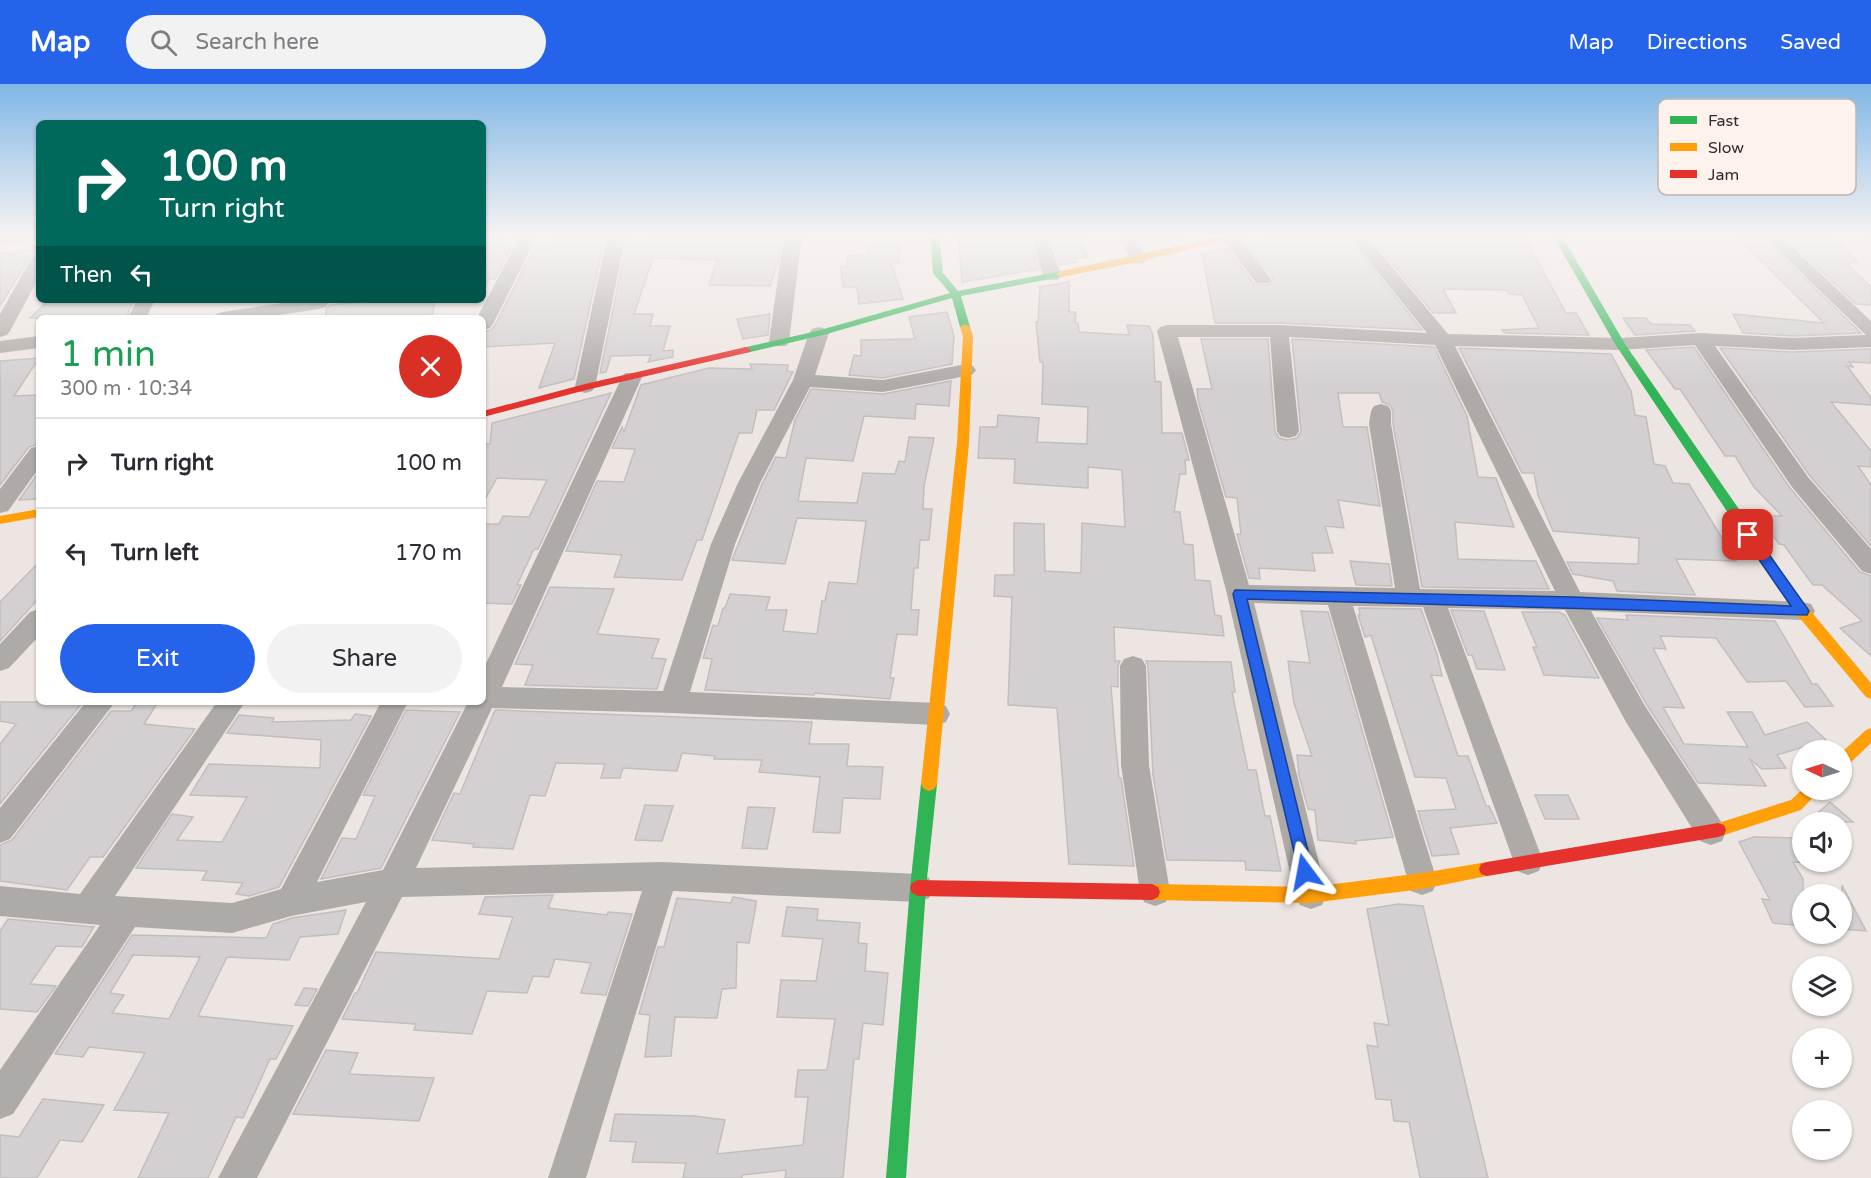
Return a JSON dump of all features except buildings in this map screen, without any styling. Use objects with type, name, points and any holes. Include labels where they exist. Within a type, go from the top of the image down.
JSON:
[{"type":"street","points":[[0,331],[26,285]]},
{"type":"street","points":[[486,318],[503,285]]},
{"type":"street","points":[[585,387],[606,285]]},
{"type":"street","points":[[779,342],[786,285]]},
{"type":"street","points":[[896,1178],[918,888],[963,443],[968,336],[956,294],[948,285]]},
{"type":"street","points":[[486,413],[585,387],[819,333],[956,294],[1004,285]]},
{"type":"street","points":[[1397,285],[1442,340],[1573,602],[1637,719],[1674,779],[1711,832]]},
{"type":"street","points":[[1586,285],[1620,344],[1802,611],[1871,693]]},
{"type":"street","points":[[1823,285],[1871,331]]},
{"type":"street","points":[[237,315],[254,311],[319,307]]},
{"type":"street","points":[[1311,895],[1239,594],[1167,331],[1279,331],[1442,340],[1620,344],[1701,339],[1793,344],[1871,341]]},
{"type":"street","points":[[1279,331],[1288,431]]},
{"type":"street","points":[[673,702],[723,544],[749,483],[803,380],[819,333]]},
{"type":"street","points":[[1701,339],[1800,482],[1871,565]]},
{"type":"street","points":[[0,346],[36,342]]},
{"type":"street","points":[[803,380],[883,386],[966,370]]},
{"type":"street","points":[[486,693],[632,377]]},
{"type":"street","points":[[1381,411],[1380,424],[1420,598],[1528,861]]},
{"type":"street","points":[[0,505],[36,457]]},
{"type":"street","points":[[0,520],[36,514]]},
{"type":"street","points":[[1239,594],[1573,602],[1802,611]]},
{"type":"street","points":[[1338,596],[1422,881]]},
{"type":"street","points":[[0,661],[36,621]]},
{"type":"street","points":[[1133,666],[1136,765],[1155,892]]},
{"type":"street","points":[[486,699],[673,702],[936,714]]},
{"type":"street","points":[[0,830],[100,705]]},
{"type":"street","points":[[88,909],[230,705]]},
{"type":"street","points":[[291,901],[393,705]]},
{"type":"street","points":[[237,1178],[393,883],[480,705]]},
{"type":"street","points":[[1852,752],[1871,734]]},
{"type":"street","points":[[0,901],[126,913],[232,918],[291,901],[393,883],[662,876],[918,888],[1311,895],[1422,881],[1528,861],[1711,832],[1796,805],[1802,800]]},
{"type":"street","points":[[567,1178],[662,876]]},
{"type":"street","points":[[0,1101],[126,913]]},
{"type":"traffic: fast","points":[[948,285],[956,294],[965,327]]},
{"type":"traffic: fast","points":[[746,350],[819,333],[956,294],[1003,285]]},
{"type":"traffic: fast","points":[[1586,285],[1620,344],[1798,606]]},
{"type":"traffic: fast","points":[[896,1178],[918,888],[929,784]]},
{"type":"traffic: slow","points":[[929,784],[963,443],[968,336],[965,327]]},
{"type":"traffic: slow","points":[[0,520],[36,514]]},
{"type":"traffic: slow","points":[[1798,606],[1871,693]]},
{"type":"traffic: slow","points":[[1852,752],[1871,734]]},
{"type":"traffic: slow","points":[[1718,830],[1796,805],[1801,800]]},
{"type":"traffic: slow","points":[[1152,892],[1311,895],[1422,881],[1487,869]]},
{"type":"traffic: jam","points":[[486,413],[585,387],[746,350]]},
{"type":"traffic: jam","points":[[1487,869],[1718,830]]},
{"type":"traffic: jam","points":[[918,888],[1152,892]]},
{"type":"route","points":[[1305,872],[1239,594],[1573,602],[1802,611],[1748,535]]}]
